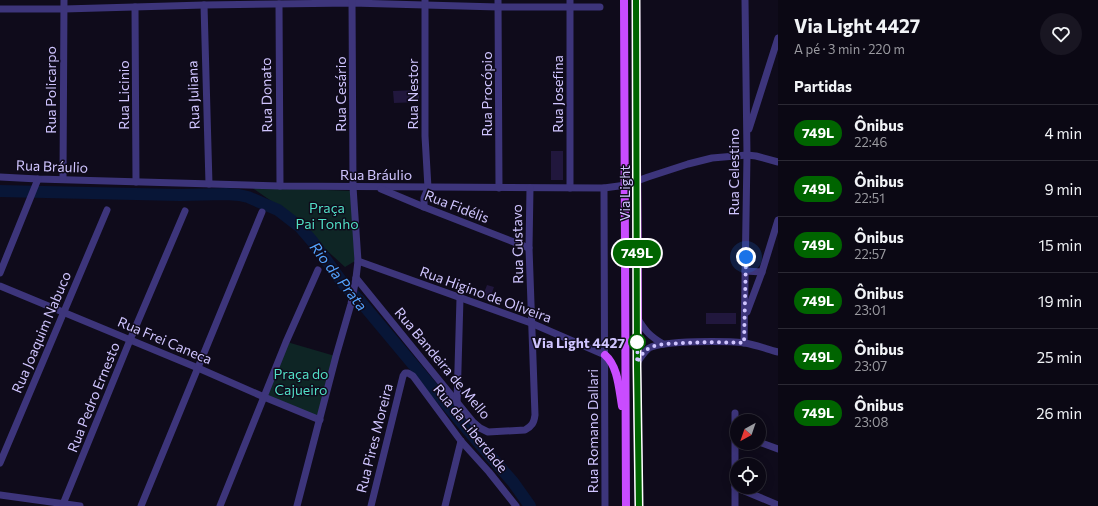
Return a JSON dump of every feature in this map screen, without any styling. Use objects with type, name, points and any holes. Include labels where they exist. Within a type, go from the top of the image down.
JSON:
[{"type":"main road","name":"Via Light","points":[[624,0],[626,506]]},
{"type":"main road","name":"Via Light","points":[[636,0],[639,506]]},
{"type":"main road","points":[[605,354],[612,363],[615,372],[626,424]]},
{"type":"street","name":"Rua Policarpo","points":[[63,179],[64,0]]},
{"type":"street","name":"Rua Celestino","points":[[744,343],[747,155],[746,0]]},
{"type":"street","points":[[0,9],[64,9],[352,2],[570,4],[600,8]]},
{"type":"street","name":"Rua Cesário","points":[[297,506],[351,304],[355,287],[358,261],[353,187],[352,2]]},
{"type":"street","name":"Rua Nestor","points":[[424,207],[424,198],[428,188],[425,136],[425,3]]},
{"type":"street","name":"Rua Procópio","points":[[498,3],[499,188]]},
{"type":"street","name":"Rua Donato","points":[[279,4],[280,186]]},
{"type":"street","name":"Rua Josefina","points":[[570,4],[570,188]]},
{"type":"street","name":"Rua Juliana","points":[[204,5],[209,184]]},
{"type":"street","name":"Rua Licinio","points":[[136,7],[136,182]]},
{"type":"street","points":[[747,136],[778,38]]},
{"type":"street","name":"Rua Bráulio","points":[[0,177],[280,186],[604,188],[626,185],[702,160],[718,157],[747,155],[778,162]]},
{"type":"street","points":[[0,273],[31,200],[38,179]]},
{"type":"street","name":"Rua Fidélis","points":[[377,187],[530,248]]},
{"type":"street","name":"Rua Gustavo","points":[[525,430],[531,427],[534,422],[535,415],[531,323],[530,188]]},
{"type":"street","name":"Rua Romano Dallari","points":[[604,188],[605,506]]},
{"type":"street","name":"Rua Joaquim Nabuco","points":[[0,463],[107,210]]},
{"type":"street","name":"Rua Pedro Ernesto","points":[[63,504],[185,211]]},
{"type":"street","points":[[141,506],[262,212]]},
{"type":"street","points":[[745,318],[762,272],[778,220]]},
{"type":"street","name":"Rua Higino de Oliveira","points":[[358,261],[531,323],[605,354]]},
{"type":"street","points":[[220,506],[286,342],[318,270]]},
{"type":"street","points":[[745,271],[762,272]]},
{"type":"street","name":"Rua Bandeira de Mello","points":[[356,278],[473,422],[482,430],[488,432],[525,430]]},
{"type":"street","name":"Rua Frei Caneca","points":[[0,286],[320,420]]},
{"type":"street","points":[[457,403],[460,298]]},
{"type":"street","points":[[638,319],[650,335],[663,344]]},
{"type":"street","points":[[637,363],[646,350],[663,344],[703,342],[744,343],[778,352]]},
{"type":"street","name":"Rua da Liberdade","points":[[403,376],[405,373],[412,376],[461,441],[490,472],[516,506]]},
{"type":"street","name":"Rua Pires Moreira","points":[[371,506],[403,376]]},
{"type":"street","points":[[445,506],[461,441]]},
{"type":"street","points":[[766,445],[778,449]]},
{"type":"street","points":[[735,494],[735,506]]},
{"type":"street","points":[[753,494],[778,504]]},
{"type":"street","points":[[0,495],[80,506]]},
{"type":"green space","name":"Praça Pai Tonho","points":[[251,187],[351,191],[355,261],[345,267],[287,212]]},
{"type":"green space","name":"Praça do Cajueiro","points":[[287,342],[335,356],[319,418],[265,396]]},
{"type":"building","points":[[419,90],[419,102],[394,103],[393,91]]},
{"type":"building","points":[[551,151],[563,151],[563,180],[551,180]]},
{"type":"building","points":[[487,285],[494,287],[489,301],[482,298]]},
{"type":"building","points":[[706,313],[736,313],[736,324],[706,324]]},
{"type":"waterway","name":"Rio da Prata","points":[[0,191],[180,195],[226,194],[248,197],[278,210],[300,227],[313,242],[345,286],[360,301],[513,482],[530,506]]},
{"type":"bus line","name":"749L","points":[[636,0],[639,506]]},
{"type":"place","name":"Via Light 4427","points":[[637,342]]},
{"type":"route","points":[[637,342],[638,340],[637,363],[646,350],[663,344],[703,342],[744,343],[746,257]]}]
